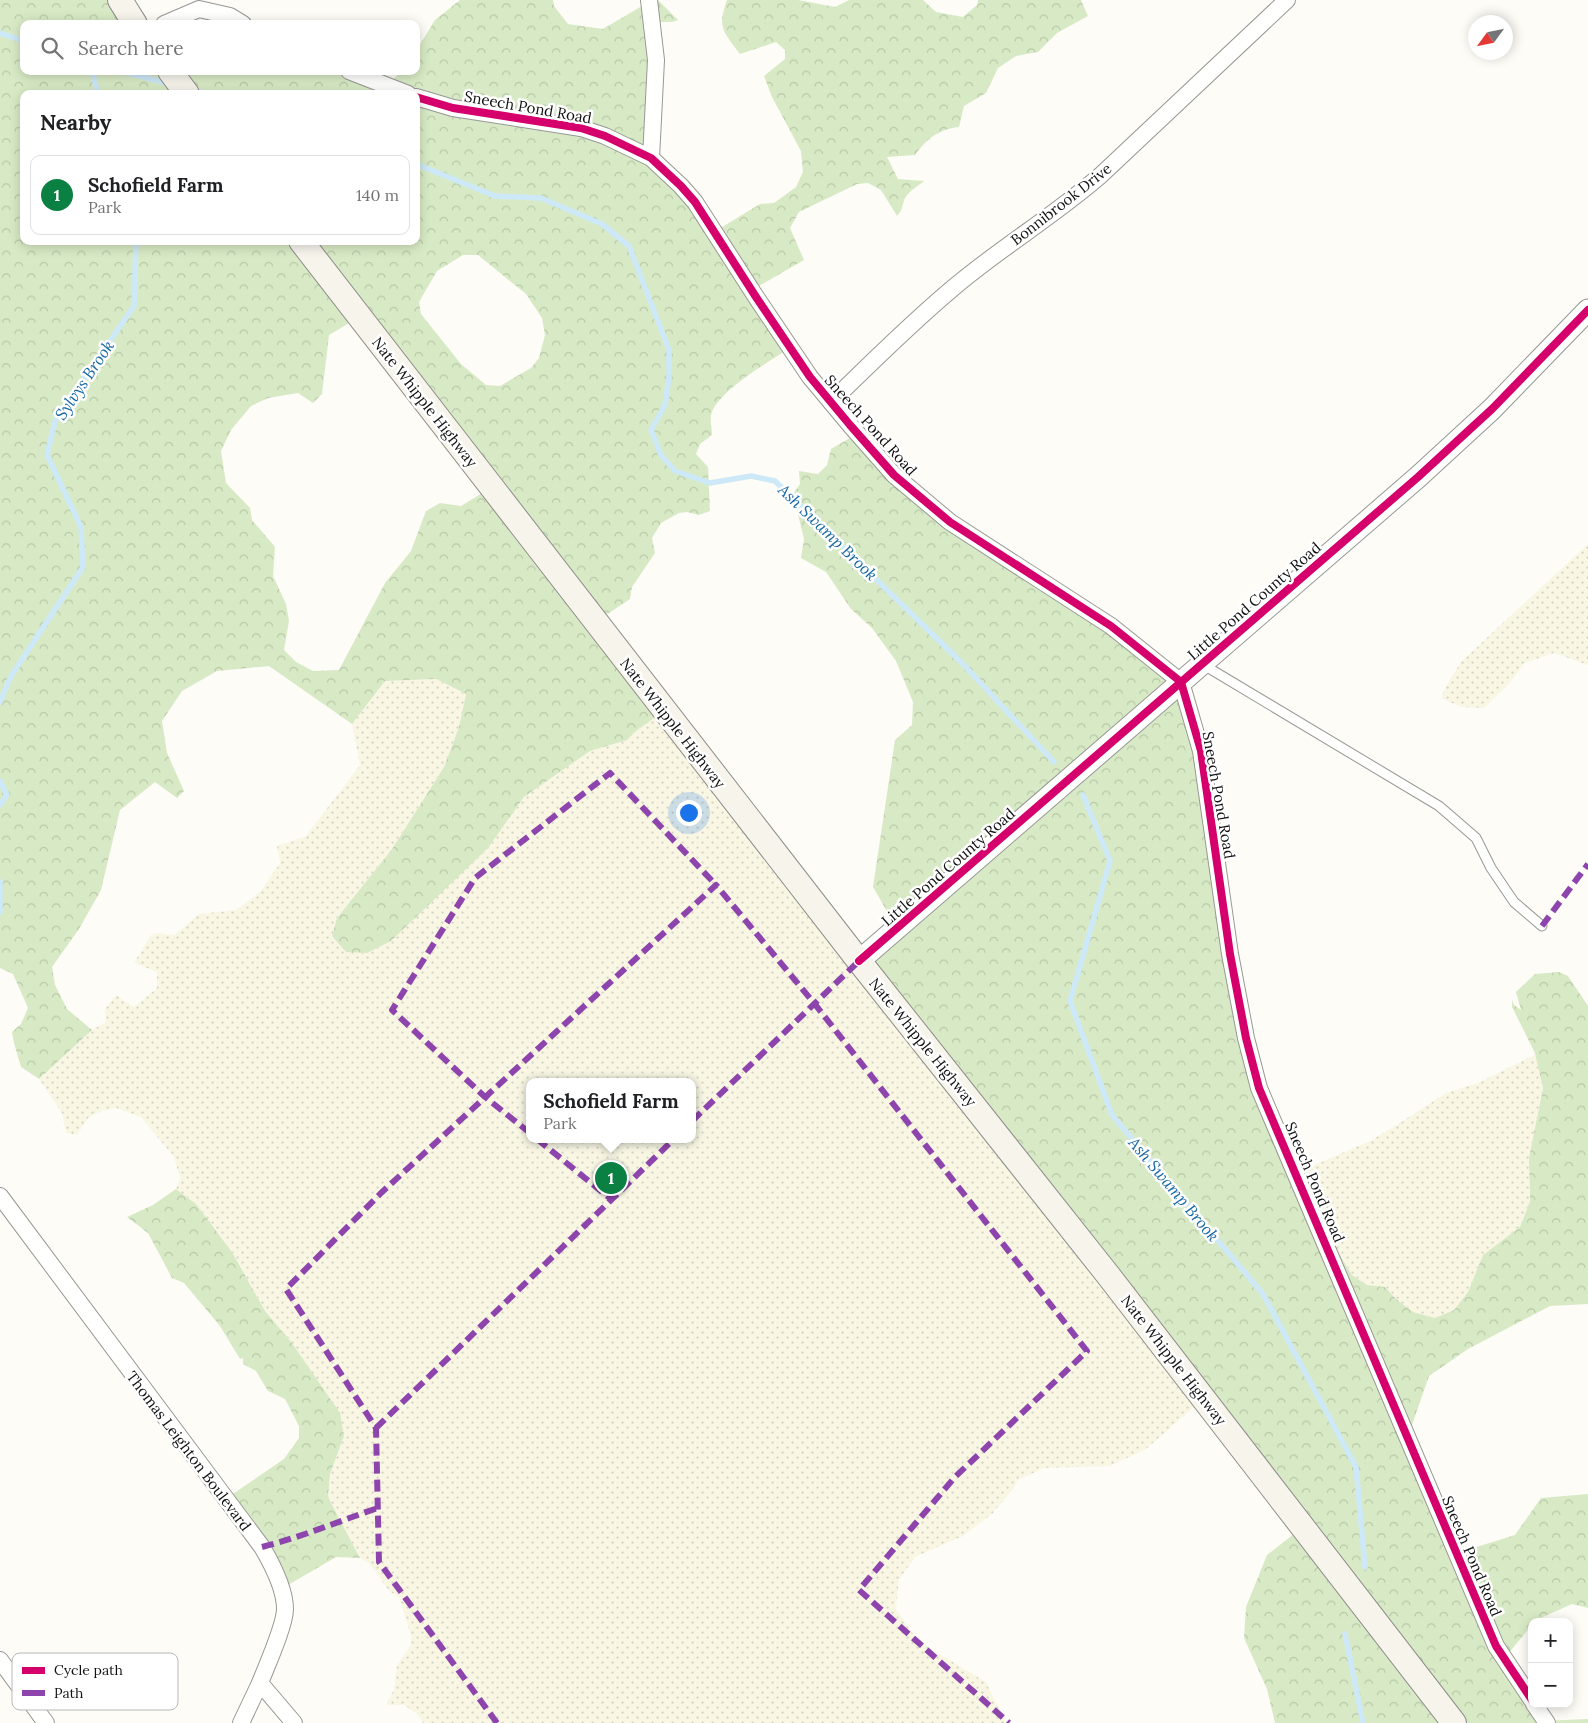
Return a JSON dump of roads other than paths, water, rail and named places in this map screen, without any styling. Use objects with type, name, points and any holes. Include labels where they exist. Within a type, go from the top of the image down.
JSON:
[{"type":"main road","points":[[120,0],[132,20]]},
{"type":"main road","points":[[172,75],[184,90]]},
{"type":"main road","name":"Nate Whipple Highway","points":[[303,245],[859,961],[1108,1274],[1454,1723]]},
{"type":"street","points":[[649,0],[656,60],[652,158]]},
{"type":"street","name":"Bonnibrook Drive","points":[[831,402],[953,288],[1073,199],[1101,175],[1287,0]]},
{"type":"street","points":[[173,20],[199,9],[230,16],[236,20]]},
{"type":"street","points":[[359,75],[398,90]]},
{"type":"street","name":"Sneech Pond Road","points":[[420,98],[452,108],[581,128],[605,136],[652,158],[682,186],[695,202],[792,352],[831,402],[894,475],[923,500],[978,541],[1111,626],[1181,682],[1201,752],[1230,954],[1246,1038],[1259,1088],[1496,1646],[1528,1694]]},
{"type":"street","name":"Little Pond County Road","points":[[859,961],[1455,444],[1518,383],[1588,310]]},
{"type":"street","name":"Thomas Leighton Boulevard","points":[[0,1196],[262,1547],[272,1565],[285,1609],[260,1683],[241,1723]]},
{"type":"street","points":[[0,1660],[12,1676]]},
{"type":"street","points":[[260,1683],[294,1723]]},
{"type":"street","points":[[1537,1708],[1547,1723]]},
{"type":"street","points":[[37,1710],[46,1723]]},
{"type":"lane","points":[[1202,664],[1438,806],[1476,838],[1491,868],[1514,902],[1542,926]]},
{"type":"waterway","name":"Ash Swamp Brook","points":[[0,33],[20,40]]},
{"type":"waterway","name":"Sylvys Brook","points":[[93,75],[97,90]]},
{"type":"waterway","name":"Ash Swamp Brook","points":[[135,75],[170,84]]},
{"type":"waterway","name":"Ash Swamp Brook","points":[[420,166],[495,196],[541,198],[602,224],[629,246],[669,350],[669,377],[665,405],[651,430],[661,455],[675,471],[710,483],[751,476],[775,481],[963,664],[1054,762]]},
{"type":"waterway","name":"Sylvys Brook","points":[[0,702],[11,676],[83,567],[81,527],[47,455],[55,421],[134,306],[136,245]]},
{"type":"waterway","name":"Sylvys Brook","points":[[0,781],[7,795],[0,805]]},
{"type":"waterway","name":"Ash Swamp Brook","points":[[1083,795],[1110,861],[1070,1001],[1112,1115],[1263,1294],[1356,1467],[1365,1567]]},
{"type":"waterway","name":"Sylvys Brook","points":[[0,882],[0,912]]},
{"type":"waterway","name":"Ash Swamp Brook","points":[[1345,1634],[1363,1723]]},
{"type":"place","name":"Schofield Farm","points":[[611,1178]]}]
